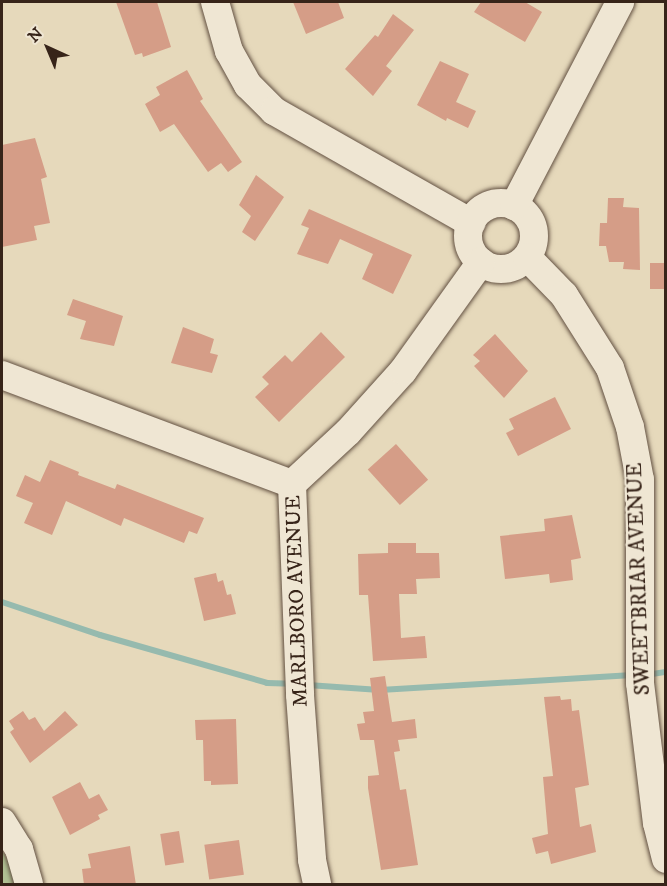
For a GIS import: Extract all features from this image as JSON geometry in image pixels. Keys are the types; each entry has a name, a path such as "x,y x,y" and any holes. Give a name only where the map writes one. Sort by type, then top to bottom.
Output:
{"street":[{"path":"214,2 229,51 248,85 274,111 471,223"},
{"path":"514,206 620,2"},
{"path":"493,204 514,206 529,218 533,227 534,237 527,257 510,268 499,269 481,262 469,244 471,223 493,204"},
{"name":"SWEETBRIAR AVENUE","path":"527,257 564,296 610,368 630,427 640,480 640,674 657,823 666,859"},
{"path":"292,484 348,432 403,371 481,262"},
{"name":"MARLBORO AVENUE","path":"2,375 292,484 300,686 312,860 317,885"},
{"path":"2,822 19,849 29,885"}],"green space":[{"path":"2,850 8,861 15,884 2,884"}],"building":[{"path":"116,2 157,2 171,47 143,57 142,53 135,55"},
{"path":"293,2 338,2 344,18 306,34"},
{"path":"481,2 525,2 542,12 525,42 474,12"},
{"path":"393,14 414,30 386,66 392,71 373,96 345,69 375,35 378,37"},
{"path":"440,61 469,74 456,102 476,111 468,128 447,118 446,121 417,105"},
{"path":"187,70 203,99 200,101 242,162 228,172 221,163 208,172 174,124 160,132 145,104 160,95 156,87"},
{"path":"35,138 47,177 41,179 50,223 34,226 37,240 2,247 2,145"},
{"path":"256,175 284,197 255,241 242,232 251,216 239,205"},
{"path":"608,198 624,198 623,207 639,208 640,270 623,269 624,262 609,262 606,246 599,246 600,223 607,223"},
{"path":"309,209 412,255 393,294 362,279 373,254 340,239 328,264 297,254 309,228 301,225"},
{"path":"650,263 666,263 666,289 650,289"},
{"path":"73,299 123,316 114,346 80,339 86,321 67,315"},
{"path":"183,327 214,339 210,353 218,355 212,373 171,363"},
{"path":"321,332 345,357 279,422 255,397 269,384 262,377 285,355 292,362"},
{"path":"495,334 528,371 504,398 474,366 480,361 473,355"},
{"path":"555,397 571,429 518,456 506,433 514,429 509,419"},
{"path":"396,444 428,480 400,505 368,469"},
{"path":"50,460 79,472 78,475 115,489 117,484 204,518 197,534 189,531 184,543 124,518 121,526 66,501 52,535 24,523 33,503 16,496 25,475 40,482"},
{"path":"572,515 581,558 571,560 573,580 550,583 549,574 505,579 500,536 545,531 544,519"},
{"path":"388,543 416,543 416,553 439,553 440,578 416,579 417,594 399,594 401,638 425,636 427,658 373,661 368,595 359,595 358,554 388,553"},
{"path":"216,573 218,582 223,580 227,595 231,594 236,614 204,621 194,578"},
{"path":"385,676 392,722 415,719 417,738 398,740 400,751 394,752 400,790 406,789 418,865 381,870 368,788 368,776 379,775 374,740 360,740 357,724 365,723 363,712 374,711 370,678"},
{"path":"560,696 561,700 571,699 572,711 579,710 589,785 575,788 580,827 591,824 596,852 551,864 548,851 536,854 532,838 548,834 543,777 553,776 544,697"},
{"path":"23,711 29,720 35,717 44,731 65,711 78,725 30,763 10,732 14,729 9,721"},
{"path":"236,719 238,784 211,785 211,781 204,781 203,740 196,740 195,720"},
{"path":"80,782 89,799 99,794 108,810 98,815 100,819 70,835 52,797"},
{"path":"179,831 184,863 165,866 160,834"},
{"path":"239,840 244,875 209,880 204,845"},
{"path":"130,846 136,885 84,885 82,869 91,868 88,854"}],"waterway":[{"path":"2,602 100,635 267,683 292,684"},
{"path":"646,675 666,672"},
{"path":"308,685 380,690 633,675"}]}
